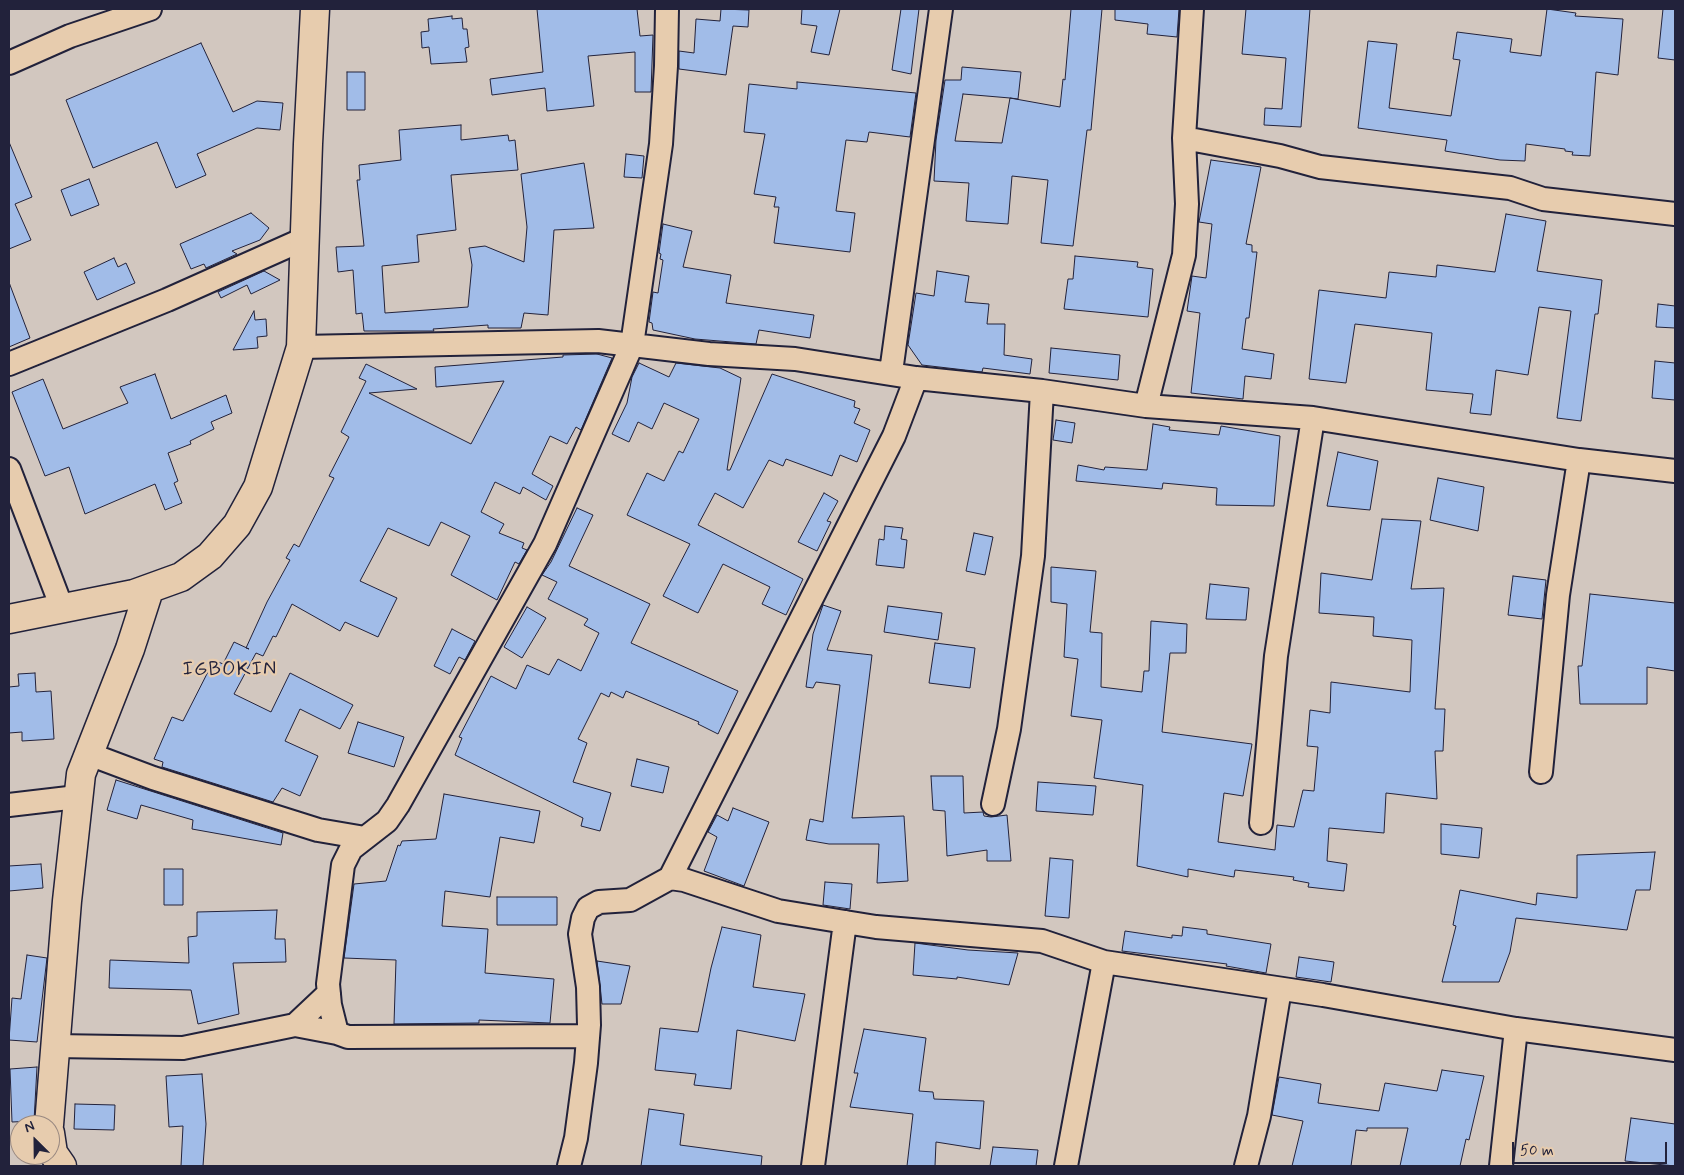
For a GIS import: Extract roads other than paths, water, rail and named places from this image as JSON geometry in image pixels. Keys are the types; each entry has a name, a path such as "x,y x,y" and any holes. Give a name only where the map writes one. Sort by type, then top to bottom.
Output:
{"main road":[{"path":"9,619 149,590 181,577 210,556 237,525 258,487 302,347 304,240 316,9"},
{"path":"50,1115 77,797 81,774 130,649 149,590"}],"street":[{"path":"9,63 70,36 150,9"},
{"path":"337,1033 329,993 342,865 351,849 387,821 398,804 546,544 632,345 661,144 666,66 667,9"},
{"path":"891,372 942,9"},
{"path":"1146,406 1184,255 1187,204 1184,138 1192,9"},
{"path":"1184,138 1280,156 1320,167 1510,188 1543,199 1675,214"},
{"path":"9,364 167,300 304,240"},
{"path":"302,347 598,341 709,354 795,359 891,372 916,378 1042,391 1146,406 1313,418 1579,460 1675,471"},
{"path":"569,1166 576,1138 588,1036 588,987 580,934 588,908 599,902 630,900 670,878 894,436 916,378"},
{"path":"992,804 1009,729 1033,556 1042,391"},
{"path":"1260,823 1276,656 1313,418"},
{"path":"1541,772 1558,595 1579,460"},
{"path":"9,469 62,608"},
{"path":"89,754 153,778 318,830 365,838"},
{"path":"9,805 77,797"},
{"path":"670,878 684,880 778,911 876,927 1042,941 1104,962 1280,989 1516,1029 1675,1050"},
{"path":"814,1166 845,922"},
{"path":"1066,1166 1104,962"},
{"path":"1246,1166 1259,1116 1280,989"},
{"path":"295,1025 329,993"},
{"path":"55,1046 183,1048 295,1025 348,1037 588,1036"},
{"path":"1501,1166 1516,1029"}],"district":[{"name":"IGBOKIN","path":"230,671"}]}
